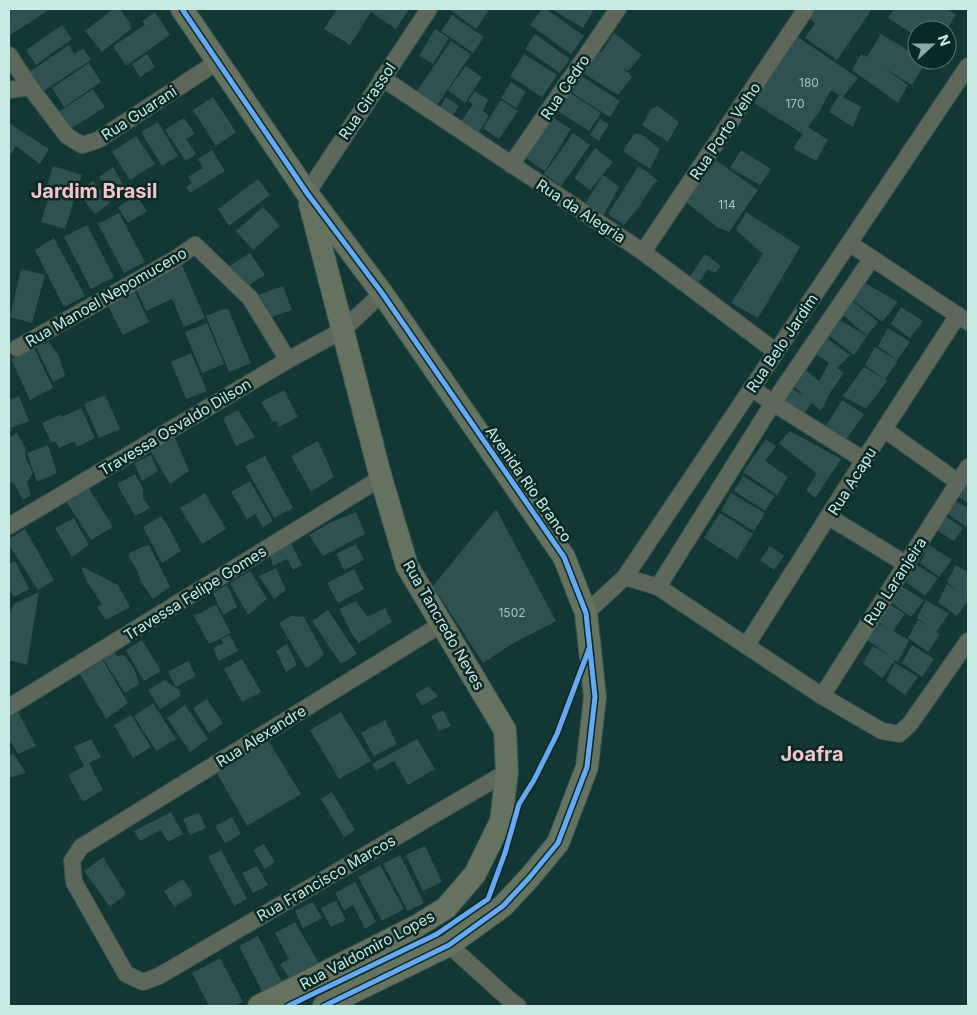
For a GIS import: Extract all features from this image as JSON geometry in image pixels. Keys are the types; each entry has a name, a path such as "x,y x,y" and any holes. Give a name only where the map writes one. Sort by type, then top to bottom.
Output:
{"street":[{"name":"Avenida Rio Branco","path":"182,9 307,193 382,293 564,557 586,613 595,697 587,766 558,843 503,906 449,945 324,1006"},
{"name":"Rua Girassol","path":"307,193 429,9"},
{"name":"Rua Cedro","path":"511,165 618,9"},
{"name":"Rua Porto Velho","path":"643,252 806,9"},
{"name":"Rua Guarani","path":"9,55 30,87 68,136 82,145 98,140 217,62"},
{"name":"Rua Belo Jardim","path":"586,613 625,577 968,66"},
{"name":"Rua da Alegria","path":"382,78 643,252 775,351"},
{"path":"9,90 30,87"},
{"name":"Rua Tancredo Neves","path":"307,193 381,478 406,566 505,730 507,772"},
{"path":"849,244 963,319"},
{"name":"Rua Manoel Nepomuceno","path":"17,348 175,259 195,245 250,298 288,360"},
{"name":"Rua Belo Jardim","path":"658,587 773,403 872,258"},
{"path":"343,330 382,293"},
{"name":"Rua Acapu","path":"746,646 864,460 963,319"},
{"name":"Travessa Osvaldo Dilson","path":"9,526 288,360 343,330"},
{"path":"751,388 864,460"},
{"path":"885,430 958,482"},
{"name":"Rua Laranjeira","path":"822,696 968,467"},
{"name":"Travessa Felipe Gomes","path":"9,707 381,478"},
{"path":"829,517 906,564"},
{"path":"625,577 658,587 822,696 882,731 899,734 910,724 968,641"},
{"name":"Rua Alexandre","path":"143,982 126,974 74,882 72,861 81,846 440,625"},
{"name":"Rua Francisco Marcos","path":"143,982 159,976 507,772"},
{"name":"Rua Valdomiro Lopes","path":"259,1006 417,926 446,908 475,874 501,821 507,772"},
{"path":"449,945 512,1005"}],"building":[{"path":"9,9 50,9 9,36"},
{"path":"113,9 120,9 132,28 102,52 85,31"},
{"path":"337,9 409,9 396,29 371,12 350,45 324,29"},
{"path":"449,9 486,9 489,10 476,29"},
{"path":"542,9 546,9 584,36 571,54 530,25"},
{"path":"551,9 594,9 583,28"},
{"path":"811,9 872,9 837,60 805,38 815,23 806,16"},
{"path":"894,9 948,9 956,15 953,20 907,20 907,30 888,18"},
{"path":"155,12 170,35 126,66 113,46 145,25 142,21"},
{"path":"452,15 484,37 473,53 441,31"},
{"path":"62,25 72,39 36,65 26,50"},
{"path":"435,29 449,38 433,64 419,56"},
{"path":"614,33 642,55 628,71 623,67 632,77 618,95 583,73 597,50 601,53"},
{"path":"535,34 570,59 560,73 525,49"},
{"path":"881,34 907,50 907,70 921,70 912,85 882,67 908,85 898,103 852,70 861,54 867,57"},
{"path":"795,35 858,78 843,97 861,107 853,127 829,112 839,95 831,90 808,127 828,140 816,161 793,148 803,134 751,101"},
{"path":"451,41 471,54 438,104 416,92"},
{"path":"69,45 74,54 83,48 91,60 39,94 26,74"},
{"path":"147,54 155,67 140,77 132,64"},
{"path":"524,54 557,75 542,97 510,76"},
{"path":"89,63 101,82 64,107 52,88"},
{"path":"466,66 482,77 465,103 448,90"},
{"path":"583,77 620,101 610,117 572,93"},
{"path":"511,82 526,92 516,108 501,98"},
{"path":"93,89 105,107 68,131 57,113"},
{"path":"475,91 488,100 483,111 489,116 478,133 461,122 473,104 468,101"},
{"path":"567,91 601,113 589,131 556,110"},
{"path":"213,97 236,132 216,146 193,110"},
{"path":"446,97 459,106 452,116 440,107"},
{"path":"501,100 518,111 499,139 483,128"},
{"path":"658,106 679,122 668,142 642,125 651,109"},
{"path":"551,117 571,129 545,171 526,158"},
{"path":"184,118 195,134 186,139 196,154 186,161 165,130"},
{"path":"600,119 609,124 599,141 590,135"},
{"path":"158,122 178,156 162,166 141,132"},
{"path":"9,123 49,149 40,164 16,146 11,154 9,152"},
{"path":"573,133 590,145 561,186 544,174"},
{"path":"634,134 641,134 660,149 650,169 623,151"},
{"path":"136,136 155,164 130,180 112,152"},
{"path":"595,148 613,162 590,190 574,178"},
{"path":"212,150 225,171 190,193 186,187 192,183 188,177 203,168 198,159"},
{"path":"741,150 771,169 760,185 730,168"},
{"path":"710,156 758,190 729,232 717,227 682,199"},
{"path":"53,166 82,175 65,229 41,222 48,199 45,193"},
{"path":"113,167 123,185 111,196 99,177"},
{"path":"638,167 645,170 658,181 652,186 639,207 624,225 608,214"},
{"path":"603,175 619,187 602,218 584,205"},
{"path":"258,179 270,195 229,226 218,209"},
{"path":"93,181 110,203 95,214 78,193"},
{"path":"136,195 147,211 128,223 118,207"},
{"path":"263,207 280,226 253,250 236,231"},
{"path":"746,212 800,247 758,318 731,303 763,254 736,230"},
{"path":"119,213 145,262 124,273 98,224"},
{"path":"87,225 114,277 91,289 64,237"},
{"path":"54,238 85,296 64,307 35,250"},
{"path":"250,253 265,275 243,289 228,267"},
{"path":"705,254 721,266 715,273 708,269 698,284 689,278"},
{"path":"181,263 205,318 184,327 172,299 146,311 134,283"},
{"path":"21,269 45,275 32,323 10,317"},
{"path":"860,280 898,302 882,322 850,298"},
{"path":"283,286 292,310 266,319 255,296"},
{"path":"134,290 149,322 123,335 107,304"},
{"path":"850,299 878,322 867,336 837,310"},
{"path":"901,307 923,321 910,338 891,324"},
{"path":"228,309 251,363 229,372 206,316"},
{"path":"835,317 867,336 854,355 826,334"},
{"path":"207,323 224,364 202,373 185,332"},
{"path":"888,328 910,342 897,360 878,346"},
{"path":"823,335 850,355 837,368 844,373 831,391 821,411 812,403 800,419 781,405 790,387 804,396 794,386 803,368 819,381 829,363 814,353"},
{"path":"49,342 59,356 65,376 53,382 36,347"},
{"path":"875,347 898,361 885,379 887,381 866,409 843,396 864,367 883,378 865,365"},
{"path":"34,348 53,388 30,400 11,359"},
{"path":"191,353 207,391 186,399 171,362"},
{"path":"284,390 298,417 279,427 276,421 273,422 261,402"},
{"path":"105,395 120,429 99,438 84,404"},
{"path":"19,396 29,421 11,428 12,431 9,433 9,400"},
{"path":"842,400 864,414 840,448 821,434"},
{"path":"81,408 95,438 77,447 74,441 59,448 56,442 51,442 42,423 61,414 62,417"},
{"path":"238,410 255,437 236,446 223,418"},
{"path":"790,431 841,459 815,498 806,490 817,474 779,443"},
{"path":"17,433 25,447 26,458 33,473 27,482 31,495 23,500 13,482 9,484 9,438"},
{"path":"175,438 189,471 170,484 151,452"},
{"path":"766,439 776,446 765,461 788,477 777,495 743,472"},
{"path":"318,441 334,477 311,492 291,456"},
{"path":"48,445 57,473 37,482 27,453"},
{"path":"151,455 158,471 142,481 134,463"},
{"path":"265,456 293,508 274,518 245,466"},
{"path":"135,474 143,488 143,498 150,508 135,516 117,484"},
{"path":"743,476 775,496 765,511 734,491"},
{"path":"968,479 968,503 957,496"},
{"path":"250,481 273,521 263,527 255,514 247,519 231,492"},
{"path":"88,487 113,527 91,540 66,501"},
{"path":"205,493 226,529 202,544 180,508"},
{"path":"731,493 765,513 754,531 721,511"},
{"path":"954,500 968,508 968,524 966,527 947,513"},
{"path":"496,509 556,621 512,644 483,663 433,586"},
{"path":"356,512 365,534 323,556 309,535 331,522"},
{"path":"720,513 753,534 737,559 704,538"},
{"path":"944,515 963,528 954,541 935,529"},
{"path":"161,516 181,551 162,563 143,527"},
{"path":"74,518 89,545 72,557 55,528"},
{"path":"25,529 54,580 38,590 9,545 9,539"},
{"path":"291,543 302,565 293,570 287,559 273,566 270,556"},
{"path":"356,544 364,560 344,570 336,554"},
{"path":"149,545 170,587 153,599 141,582 138,572 129,557 129,553"},
{"path":"929,545 952,560 939,577 920,563"},
{"path":"770,546 784,556 774,570 760,560"},
{"path":"15,561 29,589 14,597 9,589 9,564"},
{"path":"915,564 938,578 925,596 906,582"},
{"path":"956,565 968,572 968,593 966,596 968,601 957,616 938,602 947,584 956,590 947,582"},
{"path":"83,567 118,585 130,607 106,620 97,607 102,604 87,582 81,568"},
{"path":"276,568 286,590 274,599 259,576"},
{"path":"354,569 364,589 338,603 327,583"},
{"path":"250,571 267,599 248,615 230,583"},
{"path":"227,585 237,607 223,615 213,593"},
{"path":"901,586 924,600 911,617 892,603"},
{"path":"39,592 27,665 9,660 9,615 14,604"},
{"path":"883,600 905,614 893,631 909,640 898,662 895,660 882,678 863,663 873,646 890,656 866,639 875,621 888,629 873,617"},
{"path":"926,600 949,614 936,632 940,634 928,652 908,638 918,620 930,627 917,618"},
{"path":"356,601 368,617 385,608 392,622 359,643 353,636 339,609"},
{"path":"216,605 231,633 209,644 194,616"},
{"path":"328,610 357,654 341,664 312,621"},
{"path":"291,616 304,617 324,654 319,660 306,668 279,623"},
{"path":"230,635 238,651 219,661 213,648 223,643 221,639"},
{"path":"142,640 161,671 144,681 126,650"},
{"path":"287,644 297,665 286,672 276,651"},
{"path":"912,645 934,659 922,677 902,663"},
{"path":"113,649 117,656 124,655 134,668 139,684 125,693 102,657"},
{"path":"101,657 128,703 106,719 79,672"},
{"path":"242,659 261,692 242,702 224,669"},
{"path":"188,661 196,676 176,687 168,672"},
{"path":"895,663 918,677 905,695 886,681"},
{"path":"165,680 179,690 181,696 160,709 148,690"},
{"path":"428,686 438,696 422,706 415,694"},
{"path":"207,699 223,723 209,733 193,708"},
{"path":"153,703 176,739 156,751 134,716"},
{"path":"185,705 208,739 190,752 167,718"},
{"path":"16,708 36,746 18,754 9,739 9,713"},
{"path":"443,710 451,726 439,731 431,716"},
{"path":"341,712 371,761 339,779 310,730"},
{"path":"131,715 151,747 133,758 114,725"},
{"path":"385,720 397,744 374,756 361,733"},
{"path":"91,739 101,757 89,763 103,790 83,802 68,775 84,766 74,747"},
{"path":"417,739 435,769 408,785 394,761 376,771 372,764"},
{"path":"268,740 301,794 247,826 215,770"},
{"path":"13,753 26,773 9,778 9,757"},
{"path":"332,792 355,830 344,837 321,799"},
{"path":"171,812 183,834 168,842 161,830 140,841 134,831"},
{"path":"199,813 206,828 190,835 183,819"},
{"path":"232,817 241,834 225,843 215,826"},
{"path":"264,844 275,862 265,869 253,850"},
{"path":"425,846 442,882 423,891 406,855"},
{"path":"221,850 247,899 234,906 208,857"},
{"path":"400,855 424,903 408,911 383,864"},
{"path":"103,857 126,894 110,907 84,871"},
{"path":"380,865 404,909 382,921 358,877"},
{"path":"257,866 268,885 253,893 242,873"},
{"path":"183,879 193,895 174,907 164,891"},
{"path":"355,882 376,922 365,929 353,905 344,910 335,893"},
{"path":"336,901 346,920 331,927 321,908"},
{"path":"313,902 322,918 303,928 295,911"},
{"path":"295,922 320,965 291,981 280,964 289,959 275,933"},
{"path":"258,936 283,984 263,993 239,946"},
{"path":"220,958 243,1002 234,1006 209,1006 192,973"}],"cycle path":[{"path":"182,9 307,193 382,293 564,557 586,613 595,697 587,767 558,843 503,906 449,945 324,1006"},
{"path":"288,1006 437,934 488,899 505,853 519,804 534,780 557,734 589,649"}],"district":[{"name":"Jardim Brasil","path":"94,191"},
{"name":"Joafra","path":"812,754"}]}
